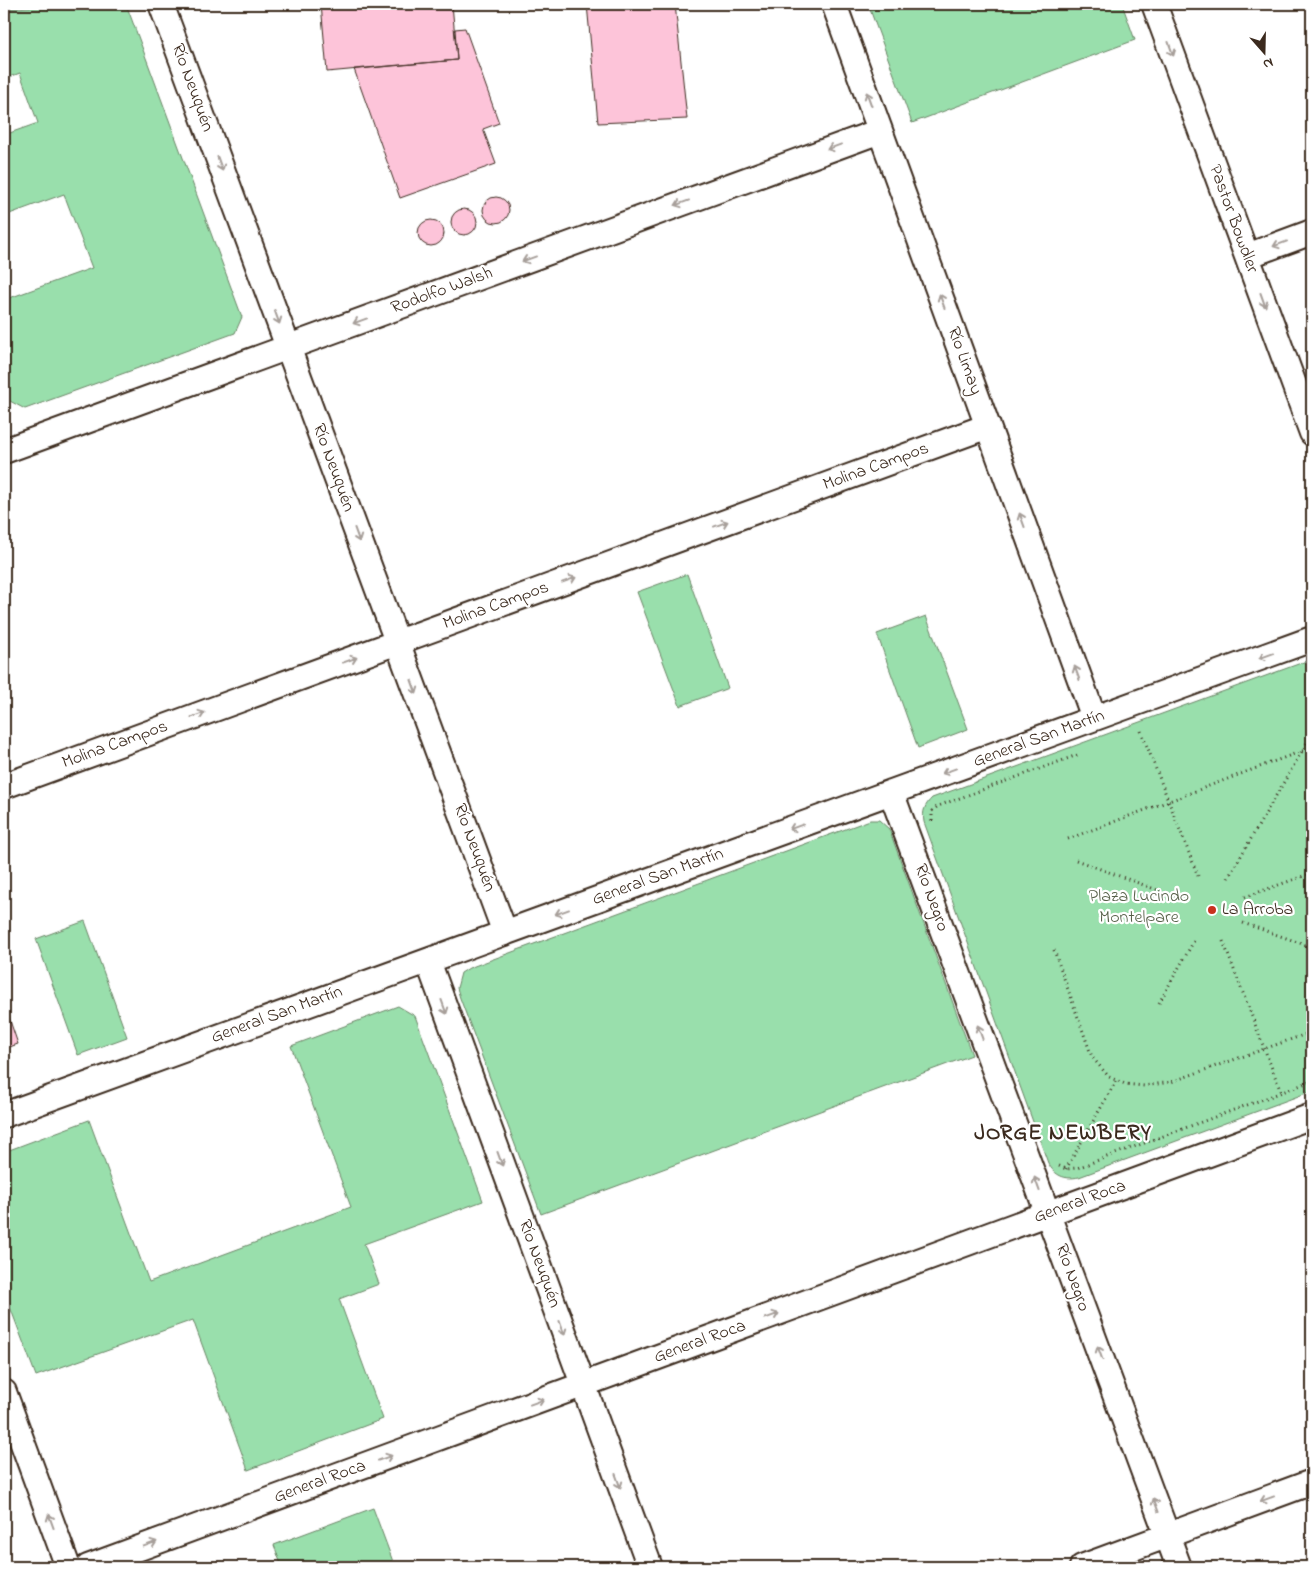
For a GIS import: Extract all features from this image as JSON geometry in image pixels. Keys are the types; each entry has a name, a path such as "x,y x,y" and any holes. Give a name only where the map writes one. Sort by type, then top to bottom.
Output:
{"street":[{"name":"Río Neuquén","path":"160,4 505,933"},
{"name":"Río Limay","path":"834,4 1094,718"},
{"name":"Pastor Bowdler","path":"1154,4 1312,434"},
{"name":"Rodolfo Walsh","path":"4,451 880,131"},
{"path":"1247,256 1312,232"},
{"name":"Molina Campos","path":"4,786 988,426"},
{"name":"General San Martín","path":"4,1115 1312,639"},
{"name":"Río Negro","path":"891,792 1179,1567"},
{"name":"Río Neuquén","path":"428,961 650,1567"},
{"name":"General Roca","path":"88,1567 1312,1116"},
{"path":"4,1392 68,1567"},
{"path":"1082,1567 1312,1482"}],"path":[{"path":"1132,735 1150,728"},
{"path":"1141,731 1198,876"},
{"path":"1228,878 1312,734"},
{"path":"1068,840 1302,751 1312,750"},
{"path":"932,823 932,811 938,806 1086,752"},
{"path":"1076,860 1179,898"},
{"path":"1245,897 1312,874"},
{"path":"1243,923 1312,948"},
{"path":"1159,1003 1195,939"},
{"path":"1223,941 1281,1092"},
{"path":"1054,950 1092,1058 1103,1071 1116,1081 1135,1086 1162,1084 1312,1032"},
{"path":"1066,1169 1116,1081"},
{"path":"1054,1160 1061,1168 1077,1168 1312,1081"}],"green space":[{"path":"66,4 126,4 242,317 235,333 25,409 8,400 4,388 4,300 92,268 64,194 4,216 4,135 38,123 20,73 4,79 4,9"},
{"path":"868,4 1122,4 1135,40 912,123"},
{"path":"687,574 728,688 680,706 637,592"},
{"path":"926,616 968,729 918,748 877,634"},
{"name":"Plaza Lucindo Montelpare","path":"1312,659 1312,1091 1079,1177 1069,1178 1061,1176 1048,1163 924,822 923,815 926,806 932,798"},
{"path":"870,820 879,820 889,829 972,1055 541,1214 460,998 457,988 461,973 469,968"},
{"path":"85,921 127,1037 78,1055 36,939"},
{"path":"398,1006 415,1016 483,1201 364,1244 379,1284 339,1299 383,1419 248,1470 193,1320 36,1376 4,1291 4,1152 89,1120 149,1282 351,1207 291,1046"},
{"path":"373,1508 395,1567 282,1567 274,1545"}],"building":[{"path":"321,4 452,4 457,60 327,72"},
{"path":"587,4 675,4 687,119 598,123"},
{"path":"465,28 499,123 483,129 496,164 400,198 354,69 457,60 455,29"},
{"path":"496,197 505,201 509,210 505,219 496,223 487,219 483,210 487,201"},
{"path":"464,209 473,213 477,222 473,231 464,235 455,231 451,222 455,213"},
{"path":"431,220 440,224 444,233 440,242 431,246 422,242 418,233 422,224"},
{"path":"8,1015 18,1044 4,1049 4,1016"},
{"path":"4,1060 11,1079 4,1082"}],"place":[{"name":"La Arroba","path":"1212,910"}],"district":[{"name":"JORGE NEWBERY","path":"1063,1134"}]}
